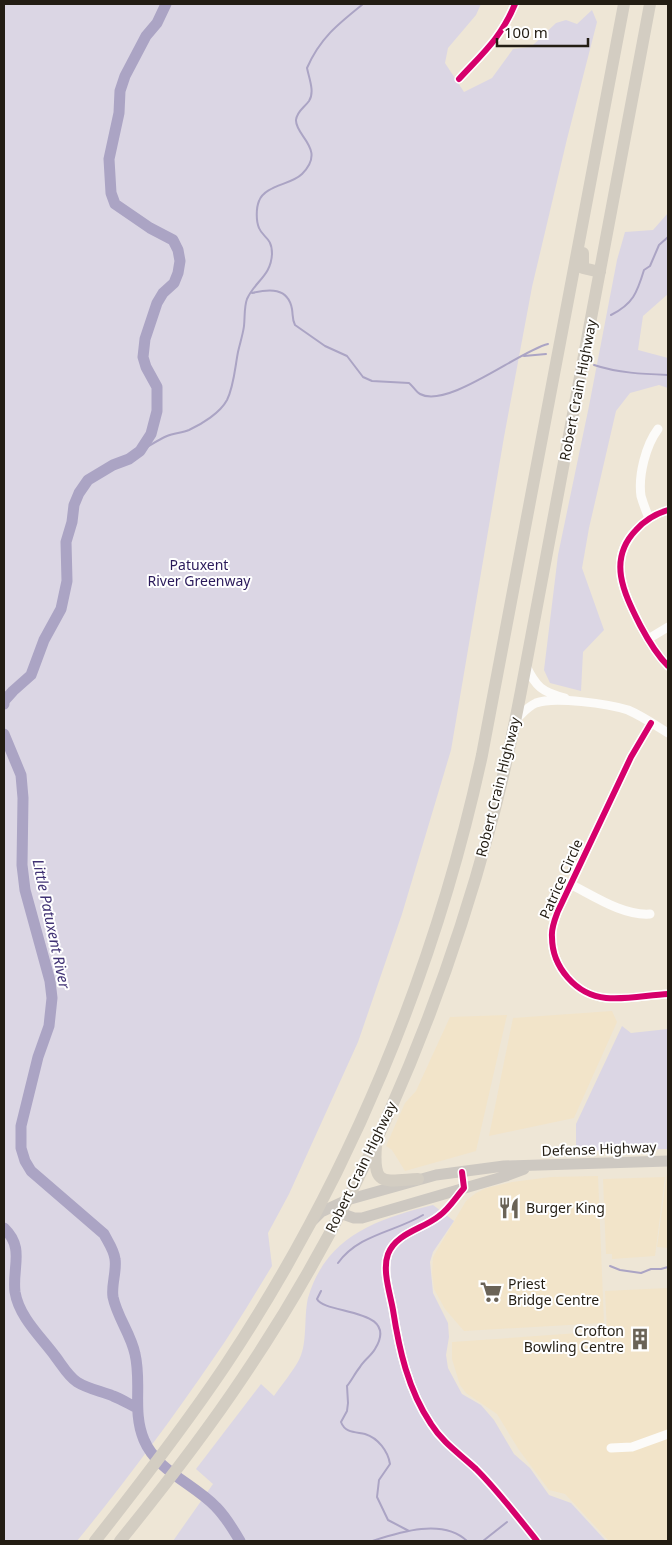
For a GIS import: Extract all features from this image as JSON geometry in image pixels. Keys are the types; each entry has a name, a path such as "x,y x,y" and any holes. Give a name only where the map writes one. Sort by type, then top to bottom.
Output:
{"highway":[{"name":"Robert Crain Highway","path":"95,1541 182,1429 225,1366 311,1222 376,1086 408,1008 435,930 469,812 494,697 624,4"},
{"name":"Robert Crain Highway","path":"120,1541 197,1441 243,1376 310,1267 335,1209 347,1200 376,1140 415,1052 457,937 489,833 515,720 650,4"},
{"path":"586,206 582,265 584,269 600,272"},
{"path":"376,1140 374,1166 378,1175 385,1180 418,1179"},
{"path":"328,1188 328,1198 335,1209"}],"main road":[{"name":"Defense Highway","path":"347,1200 418,1179 504,1166 530,1167 668,1161"},
{"name":"Defense Highway","path":"335,1209 354,1218 362,1218 506,1176 530,1167"},
{"path":"311,1222 321,1212 335,1209"}],"street":[{"path":"459,79 497,38 515,4"},
{"path":"649,518 641,496 641,480 649,442 658,429"},
{"path":"668,510 649,518 630,536 624,548 620,572 625,597 657,654 668,666"},
{"path":"648,639 668,627"},
{"path":"526,666 532,679 542,690 580,702"},
{"path":"515,720 527,708 542,701 580,702 618,707 638,715 668,733"},
{"name":"Patrice Circle","path":"651,723 631,757 570,884 556,917 552,936 553,951 557,963 565,974 584,991 606,998 668,994"},
{"path":"570,884 628,912 641,915 650,914"},
{"path":"462,1172 464,1188 439,1216 397,1242 388,1255 386,1271 398,1342 412,1386 430,1424 442,1439 485,1478 537,1541"},
{"path":"611,1448 632,1446 668,1434"}],"shaded area":[{"path":"612,1011 617,1022 574,1118 489,1136 513,1018"},
{"path":"507,1015 476,1151 405,1171 392,1150 386,1146 405,1103 416,1091 450,1017"},
{"path":"668,1173 668,1248 657,1247"},
{"path":"598,1176 604,1323 464,1331 445,1309 434,1289 432,1273 433,1257 466,1201 486,1188 512,1182 551,1177"},
{"path":"665,1177 655,1256 612,1259 612,1254 606,1254 603,1179"},
{"path":"668,1288 668,1541 609,1541 565,1494 549,1490 519,1450 497,1414 466,1393 460,1385 452,1359 452,1342 607,1331 605,1291"}],"green space":[{"name":"Patuxent River Greenway","path":"4,4 481,4 476,15 448,48 445,63 464,92 492,78 513,49 531,47 556,23 566,20 577,24 592,10 597,22 532,287 504,437 451,750 402,914 358,1042 289,1194 268,1233 272,1266 228,1336 180,1406 77,1541 4,1541"},
{"path":"668,213 668,294 643,316 638,350 668,358 668,388 659,385 630,393 616,411 589,528 582,568 604,630 583,652 581,691 550,683 544,670 558,555 617,260 625,232 653,230"},
{"path":"622,1026 631,1033 668,1029 668,1149 576,1151 576,1124"},
{"path":"433,1205 454,1221 433,1252 430,1262 433,1293 448,1323 449,1337 446,1355 448,1368 462,1394 481,1405 494,1420 514,1454 530,1468 549,1495 571,1503 606,1541 173,1541 213,1484 196,1469 261,1384 274,1396 293,1370 303,1349 308,1298 316,1277 327,1259 341,1245 374,1224 412,1210"}],"waterway":[{"name":"Little Patuxent River","path":"4,704 4,701 13,691 31,675 44,640 61,609 67,581 66,542 72,522 74,505 79,493 88,480 113,465 129,459 140,451 151,434 157,411 157,387 146,367 143,357 145,339 157,303 163,293 174,283 178,273 180,261 178,250 173,240 150,228 115,204 111,193 109,159 119,113 120,91 125,76 146,36 157,23 166,4"},
{"path":"140,451 167,436 199,425 215,414 227,400 233,383 243,332 245,305 250,293 266,273 271,262 271,244 259,228 257,222 259,201 272,188 297,178 309,165 311,150 300,132 296,120 312,93 307,68 324,40 338,25 363,4"},
{"path":"611,315 624,307 633,297 644,270 650,266 659,245 668,237"},
{"path":"252,293 265,291 282,293 290,302 295,325 325,346 347,356 363,377 372,381 409,383 420,394 432,396 448,394 548,344"},
{"path":"524,356 546,354"},
{"path":"594,365 640,374 668,375"},
{"name":"Little Patuxent River","path":"4,734 21,775 23,798 22,865 25,890 50,981 52,998 49,1026 38,1057 21,1126 21,1148 25,1161 31,1171 104,1234 112,1249 115,1264 113,1297 135,1354 138,1376 140,1429 150,1451 167,1469 216,1507 240,1541"},
{"path":"338,1263 356,1246 423,1215"},
{"path":"4,1228 10,1235 16,1250 15,1292 17,1301 31,1326 74,1380 116,1397 137,1408"},
{"path":"610,1266 620,1270 641,1273 651,1269 668,1267"},
{"path":"321,1291 317,1299 323,1304 359,1314 370,1319 378,1326 380,1335 375,1349 347,1386 347,1411 341,1422 348,1430 370,1436 385,1450 390,1464 379,1480 377,1497 388,1520 409,1531"},
{"path":"483,1541 507,1522"},
{"path":"372,1541 421,1529 446,1530 457,1534 467,1541"}],"cycle path":[{"path":"459,79 484,53 497,36 510,16 515,4"},
{"path":"668,510 650,518 636,530 627,541 620,565 624,589 634,613 652,647 668,666"},
{"path":"651,723 631,757 558,911 552,937 556,959 561,969 576,985 595,996 629,998 668,994"},
{"path":"462,1172 464,1188 443,1213 433,1221 403,1236 388,1254 386,1274 398,1339 410,1383 431,1424 446,1443 492,1486 537,1541"}],"place":[{"name":"Burger King","path":"509,1208"},
{"name":"Priest Bridge Centre","path":"491,1292"},
{"name":"Crofton Bowling Centre","path":"640,1339"}]}
